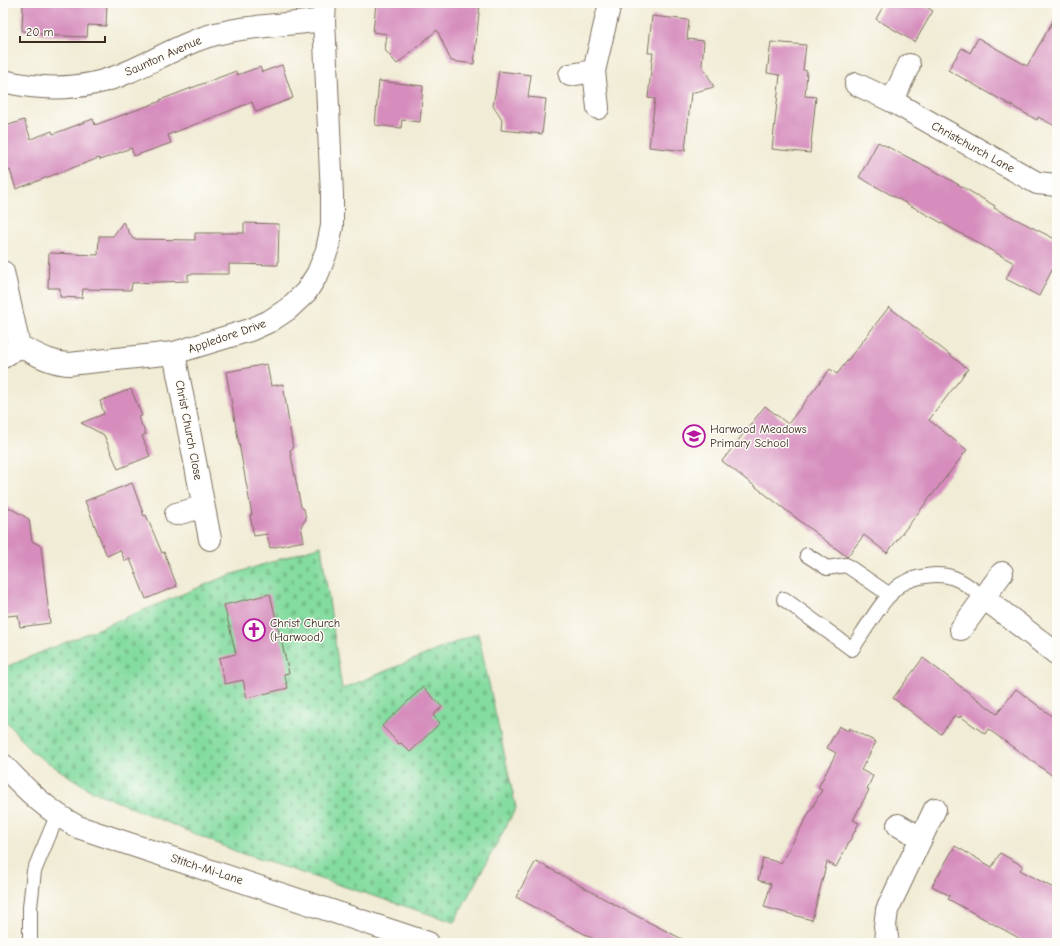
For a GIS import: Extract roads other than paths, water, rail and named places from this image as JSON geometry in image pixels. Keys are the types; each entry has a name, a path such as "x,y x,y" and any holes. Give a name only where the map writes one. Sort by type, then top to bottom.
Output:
{"street":[{"path":"598,108 594,71 610,3"},
{"name":"Saunton Avenue","path":"3,81 22,85 51,88 84,86 108,80 127,73 198,40 324,12"},
{"name":"Appledore Drive","path":"3,272 11,352 64,364 174,353 250,330 270,321 288,309 306,292 318,274 327,250 332,218 324,12"},
{"path":"892,101 909,65"},
{"path":"570,74 594,71"},
{"name":"Christchurch Lane","path":"856,84 892,101 1037,183 1057,185"},
{"name":"Christ Church Close","path":"174,353 210,539"},
{"path":"176,514 203,507"},
{"path":"961,629 1002,573"},
{"path":"984,598 1057,654"},
{"name":"Stitch-Mi-Lane","path":"3,765 27,790 57,816 78,826 428,943"},
{"path":"888,943 885,926 887,910 935,810"},
{"path":"898,825 921,838"}],"lane":[{"path":"807,555 827,568 846,564 890,595"},
{"path":"784,599 852,649 890,595 901,585 927,576 941,575 955,578 966,584 984,598"},
{"path":"30,943 30,907 34,871 57,816"}],"place":[{"name":"Harwood Meadows Primary School","path":"694,436"},
{"name":"Christ Church (Harwood)","path":"254,630"}]}
